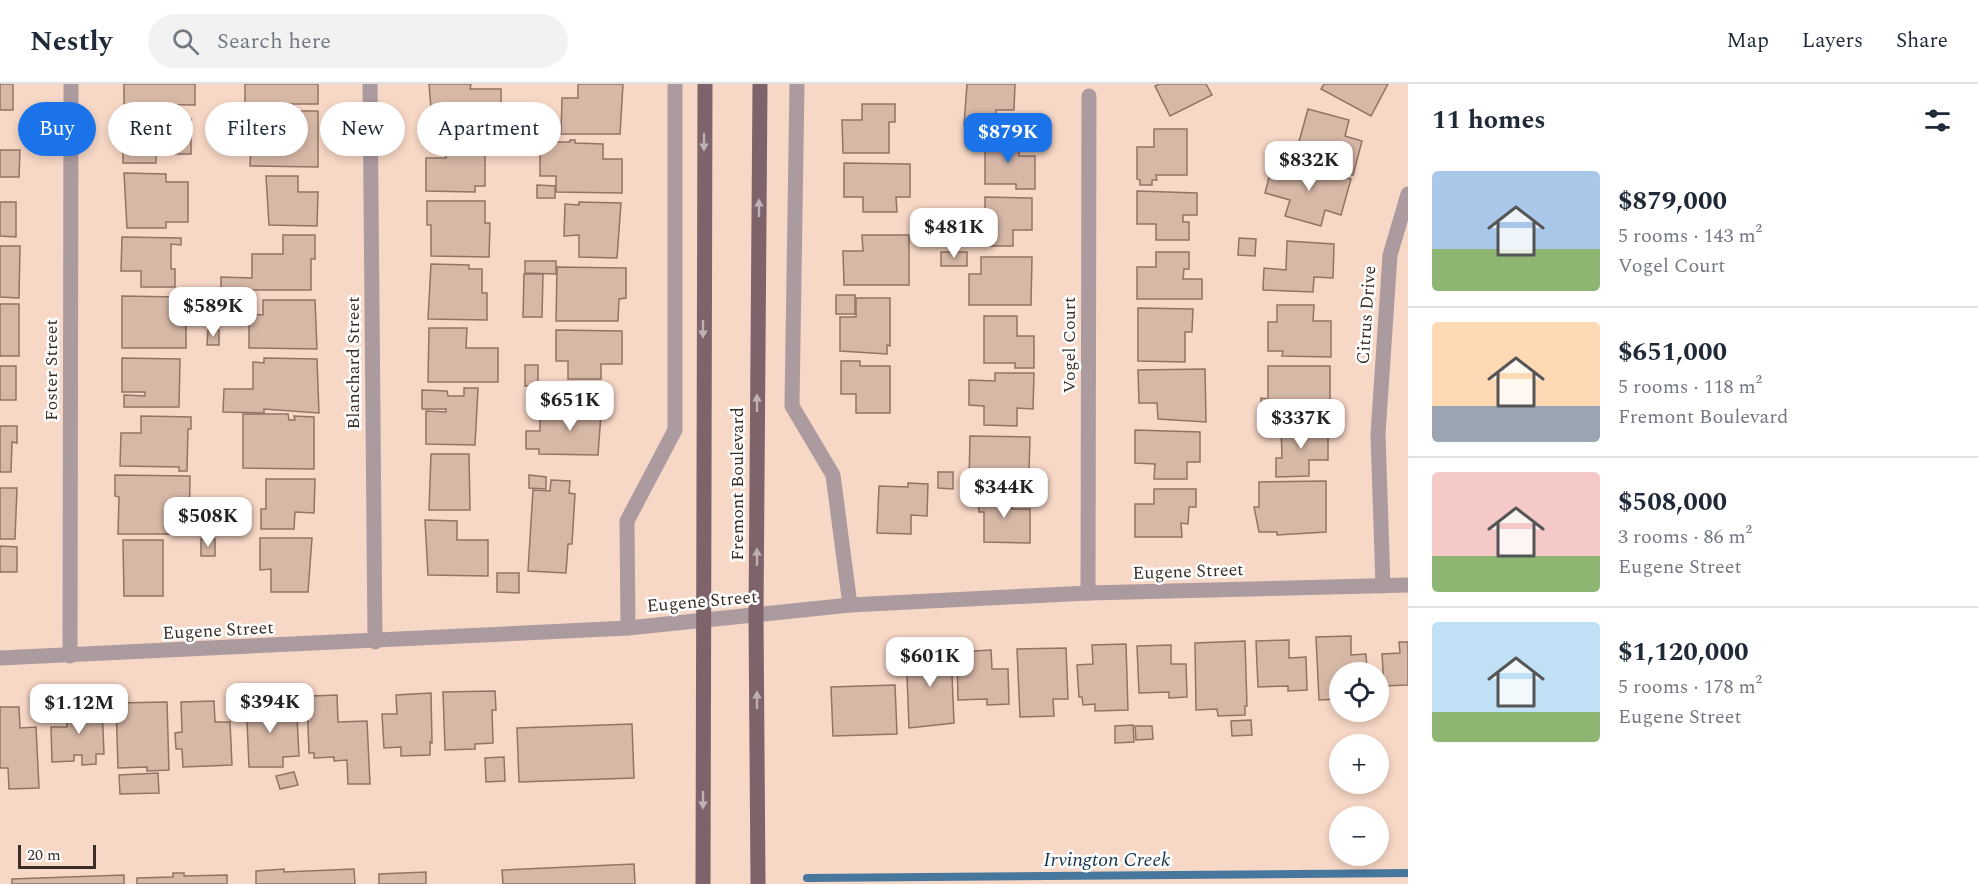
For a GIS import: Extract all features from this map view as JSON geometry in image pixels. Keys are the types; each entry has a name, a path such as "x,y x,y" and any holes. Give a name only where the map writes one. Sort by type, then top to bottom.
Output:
{"main road":[{"name":"Fremont Boulevard","path":"703,884 705,84"},
{"name":"Fremont Boulevard","path":"758,884 756,615 760,84"}],"street":[{"name":"Foster Street","path":"70,656 71,84"},
{"name":"Blanchard Street","path":"370,84 375,642"},
{"path":"628,628 627,522 675,430 675,84"},
{"path":"796,84 792,406 833,475 850,605"},
{"name":"Vogel Court","path":"1088,593 1089,96"},
{"name":"Citrus Drive","path":"1383,586 1379,422 1390,255 1408,194"},
{"name":"Eugene Street","path":"0,658 375,642 628,628 850,605 1088,593 1408,585"}],"building":[{"path":"0,84 13,84 13,110 0,110"},
{"path":"124,84 195,84 195,105 193,102 124,102"},
{"path":"245,84 318,84 318,104 245,102"},
{"path":"429,84 471,84 470,89 501,89 501,102 430,102"},
{"path":"578,84 623,84 620,134 561,134 562,98 578,98"},
{"path":"967,84 1015,84 1014,110 996,110 995,126 964,125"},
{"path":"1159,84 1206,84 1212,95 1170,116 1155,86"},
{"path":"1324,84 1388,84 1371,116 1321,89"},
{"path":"862,104 895,104 895,122 889,122 889,153 843,153 842,120 862,120"},
{"path":"1308,109 1349,120 1345,136 1362,141 1353,175 1306,162 1307,159 1295,156"},
{"path":"308,111 318,111 318,167 250,166 251,156 308,156"},
{"path":"1154,129 1187,129 1187,175 1156,175 1157,180 1152,180 1152,185 1140,185 1140,180 1137,179 1137,147 1154,147"},
{"path":"985,137 1019,137 1019,156 1035,156 1035,189 1016,189 1016,184 985,184"},
{"path":"570,140 575,140 575,143 603,144 603,159 622,159 622,193 556,192 556,176 540,176 540,156 561,156 561,142 570,142"},
{"path":"0,150 18,150 19,177 0,177"},
{"path":"123,156 156,156 156,163 123,163"},
{"path":"446,156 485,156 485,186 475,186 475,192 426,191 426,158 446,158"},
{"path":"1284,160 1351,179 1341,215 1325,210 1321,226 1285,216 1290,200 1265,193 1270,174 1279,177"},
{"path":"844,163 910,164 910,197 896,197 897,212 863,212 863,197 844,197"},
{"path":"124,173 166,174 166,182 188,182 188,222 166,222 166,228 127,228"},
{"path":"266,176 298,176 298,192 318,192 317,226 269,225"},
{"path":"537,185 555,186 555,198 537,198"},
{"path":"1137,191 1197,193 1197,215 1183,215 1183,222 1189,222 1189,240 1156,240 1156,224 1137,224"},
{"path":"985,197 1032,198 1032,230 1013,230 1013,246 978,246 978,229 985,228"},
{"path":"427,201 485,201 485,223 490,223 489,257 431,256 431,225 427,225"},
{"path":"0,202 16,202 16,237 0,236"},
{"path":"579,202 621,203 617,258 579,257 579,235 564,236 565,204 579,205"},
{"path":"283,235 315,235 315,259 311,259 311,290 252,290 252,299 244,299 244,294 235,294 235,309 221,309 221,277 252,278 252,254 283,254"},
{"path":"862,235 909,235 909,285 844,285 843,251 863,251"},
{"path":"122,237 181,238 181,245 171,244 171,269 175,269 175,287 141,287 141,271 121,271"},
{"path":"1239,238 1256,239 1255,256 1238,255"},
{"path":"1287,241 1334,244 1333,278 1314,277 1313,292 1263,290 1264,268 1286,270"},
{"path":"0,246 20,246 19,298 0,297"},
{"path":"941,252 967,252 967,266 941,266"},
{"path":"1156,252 1189,252 1189,269 1184,269 1183,279 1202,279 1202,299 1137,299 1137,267 1156,267"},
{"path":"981,257 1032,257 1031,305 969,305 969,274 981,274"},
{"path":"525,261 556,261 556,274 525,273"},
{"path":"431,264 469,265 469,269 482,269 482,293 487,293 487,320 428,319"},
{"path":"557,267 626,268 626,298 619,299 618,321 556,321"},
{"path":"524,274 543,274 542,317 523,317"},
{"path":"836,295 855,295 855,314 836,314"},
{"path":"122,296 176,297 175,313 186,314 186,348 122,348"},
{"path":"856,298 890,298 890,346 887,345 887,354 840,351 840,317 856,317"},
{"path":"263,300 315,300 317,349 249,348 249,314 263,315"},
{"path":"0,304 19,304 19,356 0,356"},
{"path":"1277,305 1314,305 1313,321 1331,321 1331,357 1282,356 1283,351 1268,351 1268,322 1277,322"},
{"path":"1138,308 1193,309 1192,332 1185,332 1185,362 1138,361"},
{"path":"984,316 1017,316 1017,336 1034,336 1034,368 1015,368 1015,363 984,363"},
{"path":"429,328 467,328 466,348 498,348 498,382 428,382"},
{"path":"208,330 219,330 219,345 207,345"},
{"path":"556,330 622,331 622,364 601,364 601,379 568,379 568,361 556,361"},
{"path":"122,358 180,359 179,407 124,407 124,395 145,396 145,392 122,392"},
{"path":"264,358 317,359 319,413 264,409 264,413 223,412 224,389 253,389 253,362 264,363"},
{"path":"841,361 860,361 860,366 890,366 890,413 856,413 856,394 841,394"},
{"path":"525,365 538,365 538,386 525,386"},
{"path":"0,366 16,366 16,400 0,400"},
{"path":"1268,366 1330,366 1330,401 1312,400 1312,415 1261,415 1261,398 1268,399"},
{"path":"1205,369 1206,422 1158,419 1157,403 1139,403 1138,370"},
{"path":"995,373 1034,373 1033,409 1017,408 1017,426 984,425 984,406 969,405 969,380 995,381"},
{"path":"464,388 478,388 475,445 426,444 426,411 446,412 446,409 422,409 422,390 447,391 448,396 464,396"},
{"path":"571,400 602,400 598,455 539,454 539,449 526,449 526,431 540,431 540,419 571,419"},
{"path":"243,414 288,414 289,420 295,420 294,416 314,417 314,469 243,468"},
{"path":"141,416 191,417 191,429 188,429 187,471 179,471 179,467 120,466 121,433 141,433"},
{"path":"0,426 17,426 17,443 12,442 11,472 0,472"},
{"path":"1281,427 1328,427 1328,460 1309,460 1309,476 1276,477 1276,458 1282,458"},
{"path":"1135,430 1200,432 1200,462 1187,462 1187,479 1154,479 1155,464 1135,463"},
{"path":"970,436 1030,437 1029,471 1011,470 1011,486 969,486"},
{"path":"431,454 469,454 470,510 429,510"},
{"path":"938,472 953,472 953,489 938,488"},
{"path":"115,475 190,476 189,534 118,534 119,497 115,496"},
{"path":"529,475 546,477 546,489 529,488"},
{"path":"266,479 315,479 314,513 295,512 294,529 261,529 261,509 266,509"},
{"path":"551,480 570,481 569,493 575,494 572,544 568,544 566,573 528,571 533,490 550,491"},
{"path":"1326,481 1326,532 1277,535 1277,532 1259,532 1254,507 1259,507 1259,482"},
{"path":"908,483 928,484 927,516 911,515 911,534 877,533 879,486 908,487"},
{"path":"0,488 17,488 15,539 0,539"},
{"path":"1154,489 1196,489 1196,507 1189,507 1188,524 1181,523 1182,537 1135,537 1135,504 1154,504"},
{"path":"979,493 1012,493 1012,509 1030,509 1030,543 984,542 984,512 979,512"},
{"path":"199,517 214,517 213,535 199,535"},
{"path":"425,520 457,521 457,540 488,540 488,576 428,575"},
{"path":"260,538 312,538 308,592 271,592 271,569 260,570"},
{"path":"201,539 215,539 215,556 201,556"},
{"path":"123,540 163,540 163,596 124,596"},
{"path":"0,546 17,547 17,572 0,572"},
{"path":"497,573 519,573 519,593 497,592"},
{"path":"1351,636 1351,655 1366,654 1366,662 1329,662 1329,700 1319,700 1316,637"},
{"path":"1289,640 1289,658 1306,657 1307,690 1288,691 1288,686 1258,687 1256,641"},
{"path":"1245,641 1247,706 1245,706 1245,715 1218,716 1217,709 1196,710 1195,643"},
{"path":"1399,642 1408,642 1408,685 1389,686 1389,662 1382,662 1382,654 1400,653"},
{"path":"1126,644 1128,710 1095,711 1095,704 1083,705 1082,697 1079,697 1077,665 1093,664 1092,645"},
{"path":"1171,645 1171,664 1186,664 1187,697 1169,698 1169,692 1139,693 1137,646"},
{"path":"1066,648 1068,699 1053,699 1054,716 1020,717 1017,649"},
{"path":"922,649 922,652 951,651 954,723 909,728 906,650"},
{"path":"991,650 992,669 1008,669 1009,704 987,705 987,699 958,700 957,652"},
{"path":"895,685 897,734 833,736 831,687"},
{"path":"495,691 496,710 492,710 493,743 475,744 475,749 445,750 443,692"},
{"path":"431,693 432,743 430,742 430,755 401,756 401,747 384,748 382,714 397,714 396,695"},
{"path":"337,695 338,722 367,721 370,784 348,784 347,760 334,761 334,757 314,758 314,753 309,753 307,700 312,700 312,696"},
{"path":"280,698 281,717 297,717 299,756 283,757 283,767 249,767 246,699"},
{"path":"214,701 215,722 230,722 232,765 183,767 182,749 176,749 175,733 182,732 181,702"},
{"path":"167,702 169,770 147,771 147,767 118,768 116,703"},
{"path":"102,704 104,754 96,754 96,764 82,765 82,755 74,755 74,761 52,762 51,727 67,727 66,706"},
{"path":"0,707 19,707 20,728 36,727 39,788 9,789 8,768 0,768"},
{"path":"1251,720 1252,735 1232,736 1231,721"},
{"path":"632,724 634,778 519,782 517,728"},
{"path":"1133,725 1134,742 1115,743 1115,726"},
{"path":"1135,726 1152,726 1153,739 1136,740"},
{"path":"504,757 505,781 486,782 485,758"},
{"path":"294,772 298,785 280,789 276,776"},
{"path":"158,773 159,793 120,794 119,775"},
{"path":"634,864 635,884 503,884 502,870"},
{"path":"284,869 284,872 354,869 355,884 256,884 256,871"},
{"path":"426,872 426,884 379,884 379,874"},
{"path":"173,873 184,873 184,876 227,875 227,884 137,884 137,878 173,877"},
{"path":"124,875 124,884 12,884 12,879"}],"waterway":[{"name":"Irvington Creek","path":"807,878 1408,873"}]}
